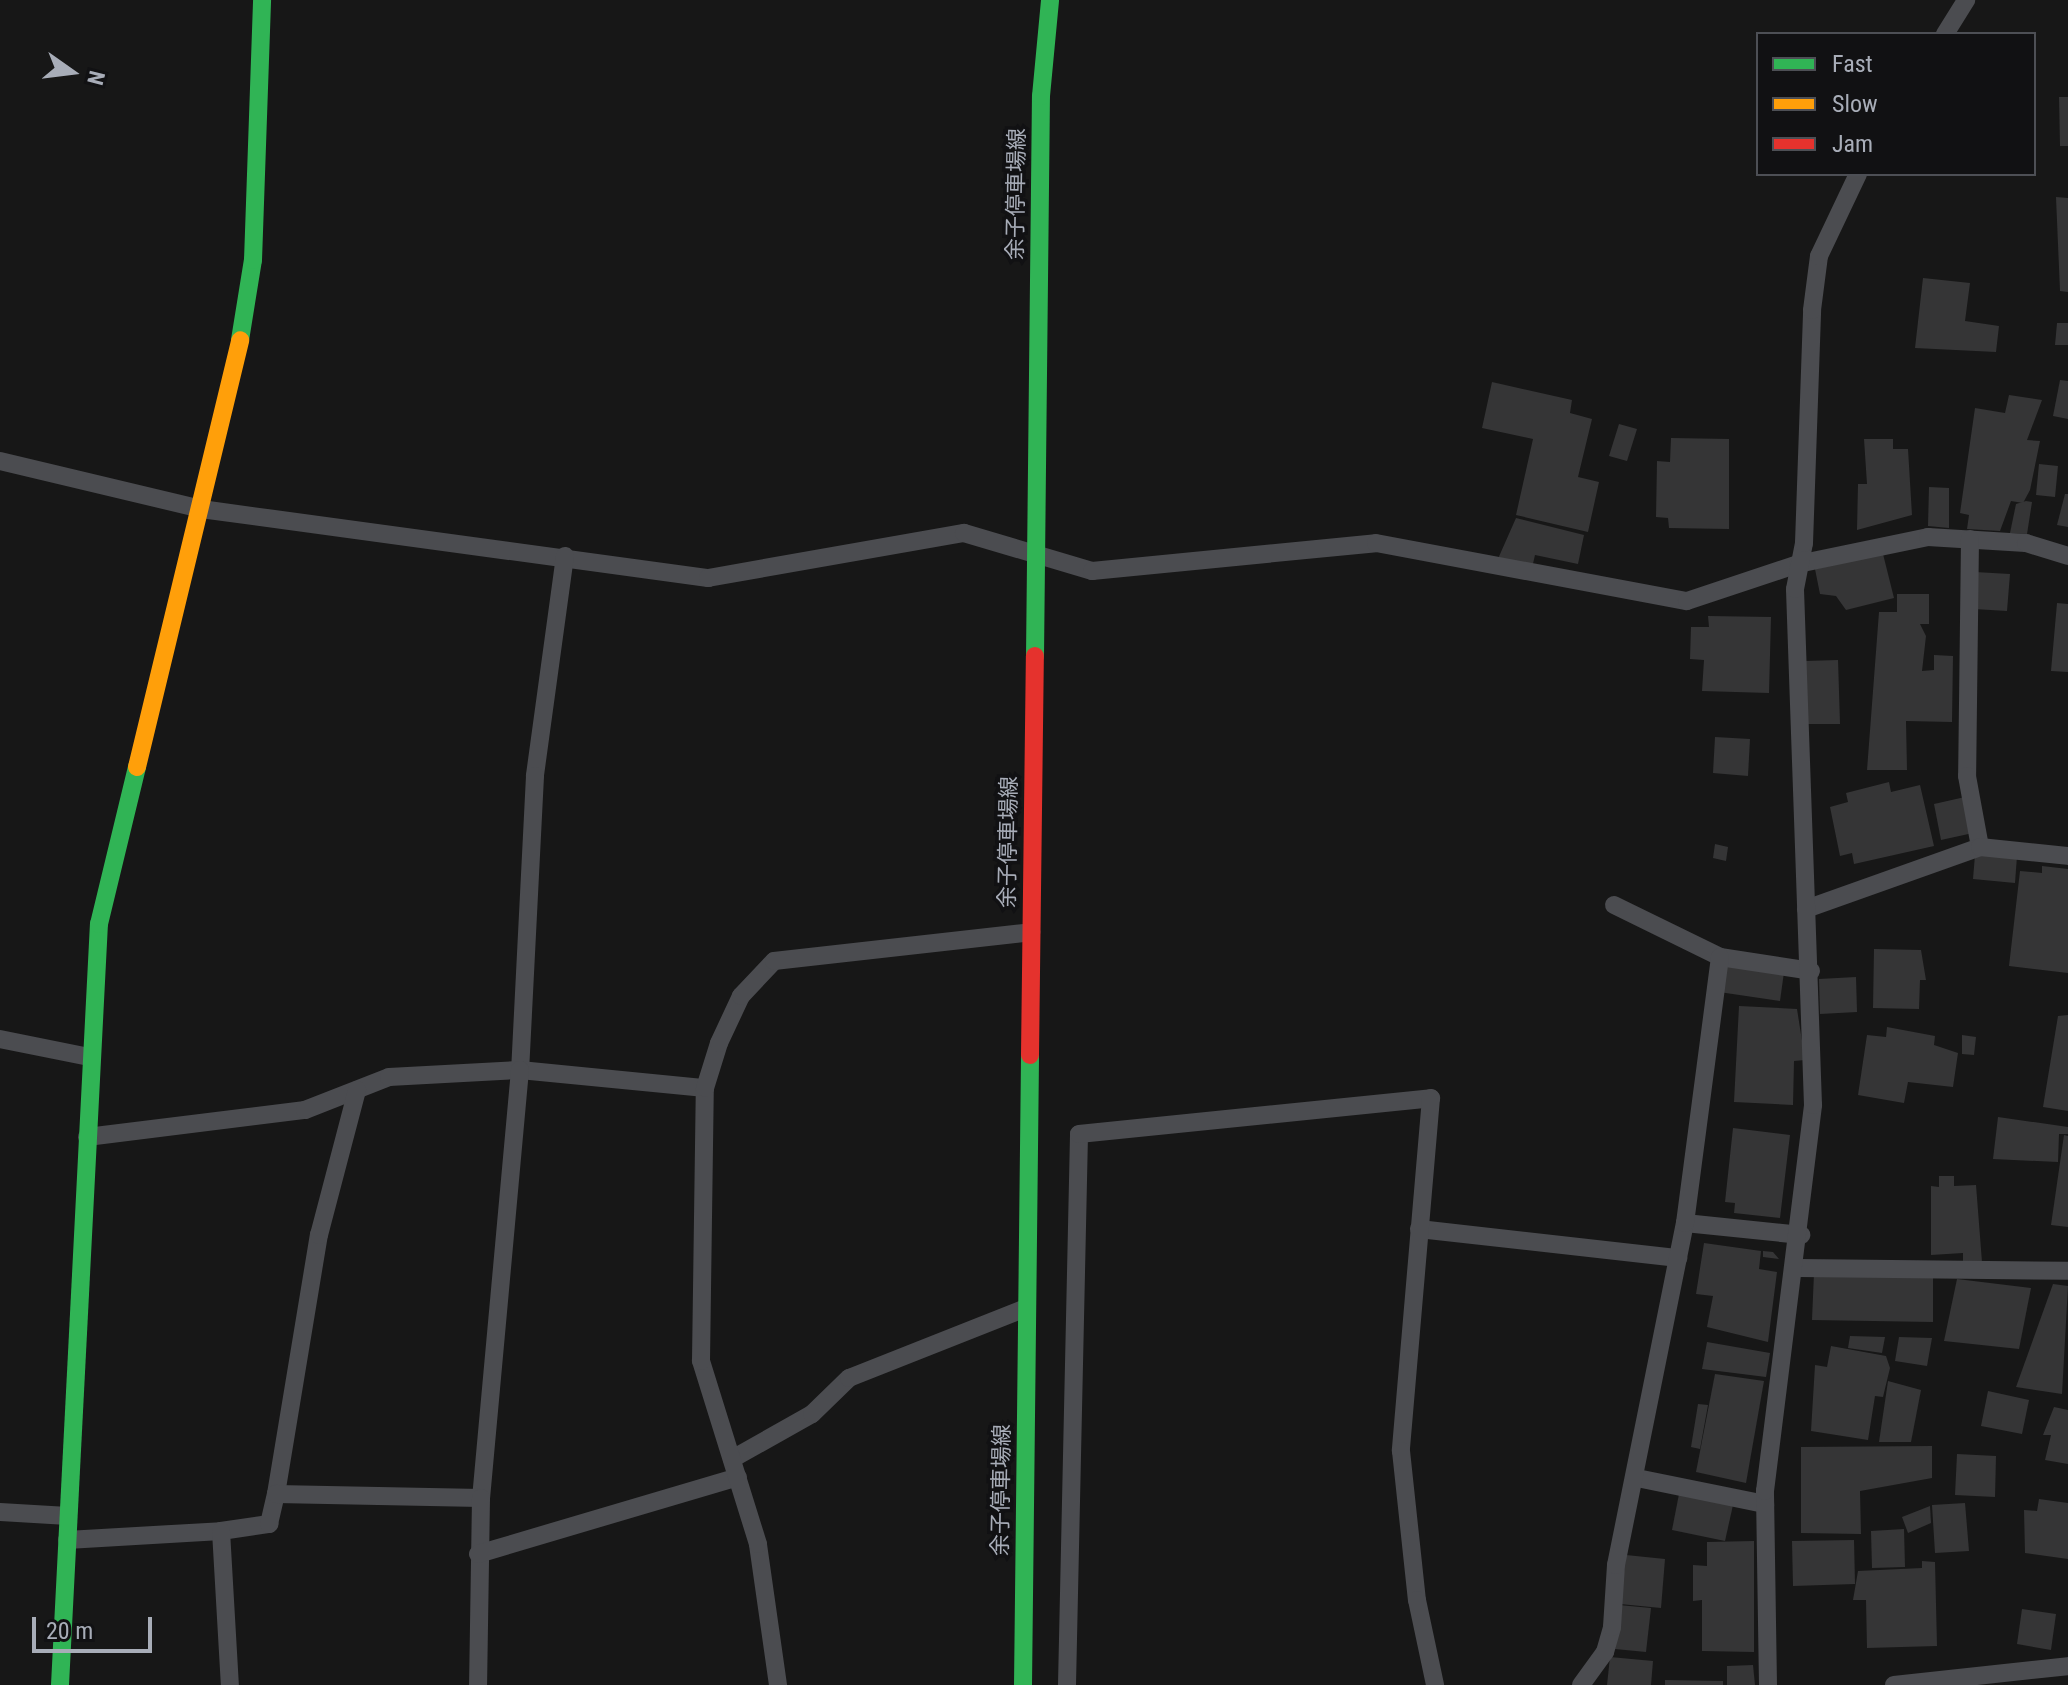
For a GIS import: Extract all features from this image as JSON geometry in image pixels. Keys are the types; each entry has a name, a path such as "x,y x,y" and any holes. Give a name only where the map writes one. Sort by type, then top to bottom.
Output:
{"street":[{"path":"60,1685 89,1057 99,924 201,509 253,260 262,0"},
{"name":"余子停車場線","path":"1023,1685 1041,96 1050,0"}],"lane":[{"path":"1946,32 1966,0"},
{"path":"1768,1685 1765,1504 1798,1268 1813,1105 1798,564 1819,256 1857,176"},
{"path":"0,461 201,509 565,556 708,578 964,533 1034,559 1092,571 1146,570 1376,543 1687,601 1798,564 1928,537 2026,543 2068,556"},
{"path":"1970,539 1967,776 1980,847"},
{"path":"478,1685 481,1498 520,1070 533,791 565,556"},
{"path":"1806,909 1980,847 2068,856"},
{"path":"1614,905 1720,957 1811,971"},
{"path":"778,1685 758,1544 701,1361 705,1088 741,996 774,961 1031,932"},
{"path":"1581,1685 1609,1641 1685,1223 1720,957"},
{"path":"0,1039 89,1057"},
{"path":"85,1137 305,1110 389,1077 520,1070 705,1088"},
{"path":"67,1540 221,1531 269,1524 319,1235 357,1090"},
{"path":"1067,1685 1079,1134 1431,1098 1401,1451 1417,1600 1435,1685"},
{"path":"1685,1223 1801,1235"},
{"path":"1419,1229 1678,1258"},
{"path":"1798,1268 2068,1271"},
{"path":"478,1554 735,1468 812,1414 849,1378 1026,1308"},
{"path":"1637,1478 1765,1504"},
{"path":"276,1494 481,1498"},
{"path":"0,1512 68,1516"},
{"path":"221,1531 230,1685"},
{"path":"1894,1685 2068,1666"},
{"path":"2067,1685 2068,1678"}],"building":[{"path":"2059,97 2068,97 2068,146 2060,146"},
{"path":"2056,197 2068,198 2068,292 2060,291"},
{"path":"1923,278 1970,283 1965,321 1999,326 1996,352 1915,348"},
{"path":"2057,323 2068,323 2068,345 2055,345"},
{"path":"2060,380 2068,381 2068,419 2053,416"},
{"path":"1492,382 1572,400 1570,413 1592,419 1578,477 1599,482 1588,532 1516,515 1533,439 1482,428"},
{"path":"2009,395 2042,400 2027,440 2040,441 2030,490 2023,503 2011,501 2000,531 1967,529 1969,515 1960,513 1975,408 2005,413"},
{"path":"1619,424 1637,429 1627,461 1609,456"},
{"path":"1671,438 1729,439 1729,529 1669,528 1668,518 1656,517 1657,461 1670,462"},
{"path":"1864,439 1893,439 1893,449 1908,449 1912,515 1857,530 1858,484 1867,484"},
{"path":"2039,464 2058,466 2055,497 2036,495"},
{"path":"1929,487 1949,488 1949,528 1928,526"},
{"path":"2065,494 2068,494 2068,527 2057,525"},
{"path":"2032,502 2027,534 2010,533 2016,504"},
{"path":"1516,518 1584,535 1578,564 1535,555 1532,568 1497,561"},
{"path":"1883,554 1894,598 1846,610 1836,596 1820,594 1815,569"},
{"path":"1975,572 2010,574 2007,611 1974,609"},
{"path":"1897,594 1929,594 1929,624 1920,624 1926,636 1922,671 1934,670 1934,655 1953,656 1952,722 1906,721 1907,770 1867,770 1879,612 1897,612"},
{"path":"2057,603 2068,604 2068,672 2051,671"},
{"path":"1708,616 1771,617 1769,693 1702,691 1704,660 1690,659 1691,627 1709,627"},
{"path":"1838,660 1840,724 1805,724 1805,661"},
{"path":"1715,737 1750,739 1748,776 1713,773"},
{"path":"1889,782 1891,792 1920,785 1934,846 1854,864 1852,853 1840,856 1830,807 1848,802 1846,793"},
{"path":"1965,797 1973,833 1941,840 1934,804"},
{"path":"1715,844 1728,847 1726,861 1713,858"},
{"path":"1975,855 2017,856 2015,883 1973,879"},
{"path":"2042,866 2068,869 2068,973 2009,966 2020,871 2042,873"},
{"path":"1874,949 1921,950 1926,980 1920,980 1919,1009 1873,1008"},
{"path":"1723,963 1784,972 1780,1001 1719,992"},
{"path":"1856,977 1857,1012 1820,1014 1819,979"},
{"path":"1739,1006 1797,1009 1805,1060 1794,1061 1793,1105 1734,1102"},
{"path":"2068,1015 2068,1111 2043,1107 2058,1016"},
{"path":"1887,1027 1935,1036 1934,1045 1958,1053 1953,1087 1908,1082 1904,1103 1858,1095 1867,1035 1886,1037"},
{"path":"1962,1035 1976,1037 1974,1055 1962,1054"},
{"path":"1998,1117 2068,1127 2068,1134 2059,1134 2058,1162 1993,1159"},
{"path":"1733,1128 1790,1135 1780,1218 1734,1213 1735,1203 1725,1202"},
{"path":"2064,1135 2068,1136 2068,1227 2051,1225"},
{"path":"1939,1176 1954,1176 1954,1186 1976,1185 1982,1262 1963,1261 1963,1253 1931,1255 1931,1186 1939,1187"},
{"path":"1704,1243 1761,1251 1759,1269 1777,1272 1768,1342 1707,1327 1713,1296 1696,1294"},
{"path":"1763,1251 1773,1252 1779,1259 1763,1257"},
{"path":"1814,1273 1933,1274 1933,1322 1812,1320"},
{"path":"1957,1279 2031,1288 2019,1349 1944,1341"},
{"path":"2053,1284 2068,1286 2062,1394 2016,1387"},
{"path":"1850,1336 1885,1337 1882,1353 1848,1348"},
{"path":"1899,1337 1932,1338 1927,1366 1895,1361"},
{"path":"1707,1342 1770,1353 1766,1377 1702,1369"},
{"path":"1831,1346 1886,1356 1890,1368 1883,1397 1875,1396 1868,1440 1811,1431 1815,1365 1827,1367"},
{"path":"1715,1374 1764,1381 1746,1483 1696,1472"},
{"path":"1888,1381 1921,1390 1911,1442 1879,1442"},
{"path":"1988,1391 2029,1400 2022,1434 1981,1426"},
{"path":"1698,1404 1708,1405 1700,1449 1691,1447"},
{"path":"2054,1407 2068,1410 2068,1464 2045,1460 2051,1435 2043,1435"},
{"path":"1932,1446 1932,1478 1860,1491 1861,1534 1801,1533 1801,1447"},
{"path":"1957,1454 1996,1456 1995,1497 1955,1495"},
{"path":"1679,1494 1733,1505 1725,1541 1672,1530"},
{"path":"2039,1499 2068,1503 2068,1559 2025,1553 2024,1510 2037,1511"},
{"path":"1965,1503 1969,1551 1935,1553 1932,1505"},
{"path":"1930,1506 1931,1523 1908,1533 1902,1517"},
{"path":"1904,1529 1905,1567 1872,1568 1871,1531"},
{"path":"1854,1540 1855,1584 1793,1586 1792,1541"},
{"path":"1754,1541 1754,1652 1702,1651 1702,1600 1693,1601 1693,1565 1707,1566 1707,1542"},
{"path":"1626,1555 1665,1559 1661,1608 1620,1604"},
{"path":"1922,1561 1935,1562 1937,1646 1867,1648 1866,1600 1853,1600 1858,1571 1922,1568"},
{"path":"1619,1605 1651,1608 1646,1652 1615,1649"},
{"path":"2022,1609 2056,1614 2051,1650 2017,1644"},
{"path":"1610,1657 1653,1661 1651,1685 1607,1685"},
{"path":"1753,1665 1755,1685 1727,1685 1727,1666"},
{"path":"1665,1680 1723,1681 1723,1685 1665,1685"}],"traffic: fast":[{"path":"240,340 253,260 262,0"},
{"path":"1035,656 1041,96 1050,0"},
{"path":"60,1685 99,924 137,767"},
{"path":"1023,1685 1030,1055"}],"traffic: slow":[{"path":"137,767 240,340"}],"traffic: jam":[{"path":"1030,1055 1035,656"}]}
